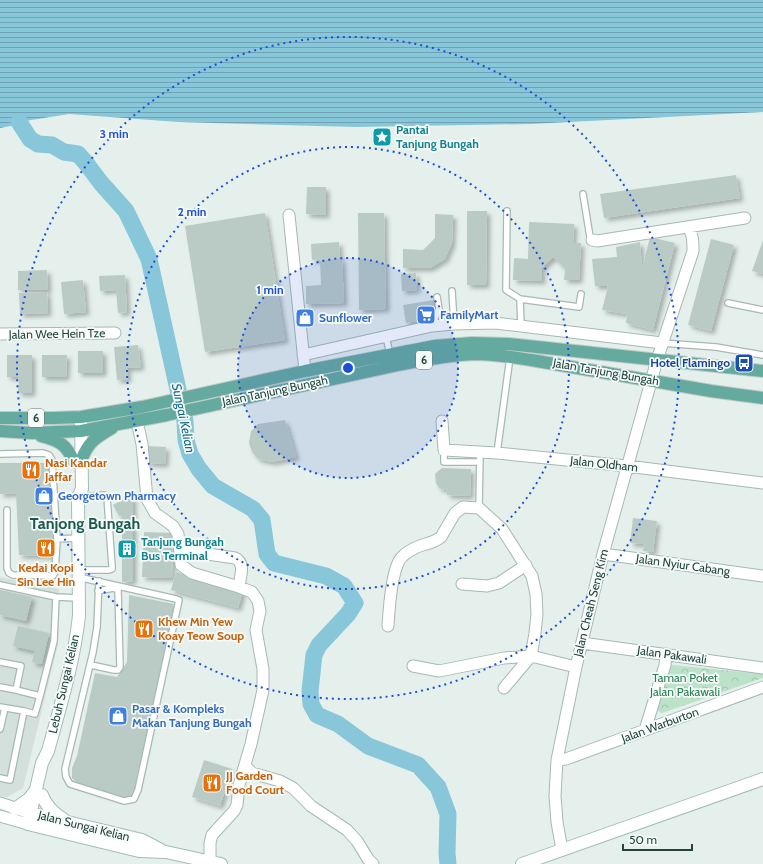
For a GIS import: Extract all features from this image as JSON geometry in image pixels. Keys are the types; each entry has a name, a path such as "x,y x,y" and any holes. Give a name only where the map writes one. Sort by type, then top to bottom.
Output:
{"main road":[{"name":"Jalan Tanjung Bungah","path":"0,418 77,417 164,402 390,354 435,346 472,343 509,344 657,360 714,364 763,371"},
{"name":"Jalan Tanjung Bungah","path":"0,432 32,433 77,431 167,415 315,382 432,359 475,354 510,357 711,391 763,398"},
{"path":"32,433 62,443 78,462 89,444 95,438 118,424"}],"street":[{"path":"289,215 305,371"},
{"path":"592,240 597,241 746,218"},
{"name":"Jalan Cheah Seng Kim","path":"562,850 557,822 555,796 557,760 576,667 603,554 662,343 693,250 694,240 688,227"},
{"path":"303,354 432,326 454,324 495,323 662,343"},
{"name":"Jalan Wee Hein Tze","path":"0,334 115,333"},
{"name":"Lebuh Sungai Kelian","path":"33,819 39,792 49,765 48,751 74,650 79,616 78,497 82,489 78,462 77,417"},
{"path":"137,421 142,444 147,499 155,513 173,526 178,534 181,565 192,574 252,592 258,601 260,611 256,630 264,668 264,690 246,767 239,785 237,805 234,811 212,835 207,862"},
{"name":"Jalan Oldham","path":"442,421 444,450 480,457 497,453 627,466 763,483"},
{"path":"388,626 394,579 399,562 405,554 415,548 438,540 454,513 463,507 479,508 502,529 526,565 532,576 536,594 537,614 531,656 504,688"},
{"path":"180,550 235,558 239,560 242,564 239,587"},
{"name":"Jalan Nyiur Cabang","path":"603,554 763,576"},
{"path":"462,584 487,586 499,583 526,565"},
{"name":"Jalan Pakawali","path":"582,643 763,668"},
{"path":"645,730 665,665 666,654"},
{"path":"413,666 439,671 504,658 531,656 576,667"},
{"name":"Jalan Warburton","path":"557,760 566,759 763,687"},
{"path":"246,767 252,773 280,781 293,788 311,806 347,830 357,841 368,859 373,864"},
{"path":"522,864 763,779"},
{"path":"15,809 39,792 49,808 66,821"},
{"name":"Jalan Sungai Kelian","path":"0,803 33,819 139,851 166,852 207,862"},
{"name":"Jalan Sungai Kelian","path":"0,816 66,821 142,840 166,852"}],"lane":[{"path":"583,194 592,240"},
{"path":"506,211 506,290 520,299 579,307 581,294"},
{"path":"452,290 454,324"},
{"path":"432,326 439,310 437,297"},
{"path":"520,299 521,326"},
{"path":"728,303 763,310"},
{"path":"386,337 390,354"},
{"path":"662,343 716,347 763,355"},
{"path":"497,453 510,357"},
{"path":"0,454 43,453 49,455 52,460 56,539 54,576 13,575 8,573 7,510"},
{"path":"479,508 480,457"},
{"path":"78,497 104,495 107,497 112,566 112,569 109,570 78,573"},
{"path":"56,539 78,538"},
{"path":"78,573 99,581 179,600 138,790 134,799 124,801 70,784 66,777 65,769 91,665 97,627 99,581"},
{"path":"0,584 56,597 78,598"},
{"path":"91,665 114,670 118,670 120,667 118,590 113,588 98,591"},
{"path":"0,729 2,707 35,714 54,641 56,597"},
{"path":"0,662 21,666 16,690"},
{"path":"0,687 40,696"},
{"path":"0,778 10,780 24,712"}],"shaded area":[{"path":"0,577 59,589 58,644 23,788 7,797 0,796"}],"green space":[{"name":"Taman Poket Jalan Pakawali","path":"673,665 763,674 763,678 662,713 659,712 658,709 670,667"}],"water":[{"path":"0,0 763,0 763,112 531,124 356,127 178,122 69,114 19,122 11,126 0,128"}],"building":[{"path":"736,175 740,198 604,218 600,194"},
{"path":"307,187 326,187 326,215 306,214"},
{"path":"467,211 487,211 486,285 467,285"},
{"path":"265,213 285,340 205,352 185,226"},
{"path":"358,213 384,213 386,309 359,310"},
{"path":"435,214 453,215 452,243 445,259 430,268 403,268 403,249 423,250 435,238"},
{"path":"529,222 574,224 573,243 581,243 579,280 564,280 565,269 553,257 542,268 542,281 513,280 514,258 528,259"},
{"path":"650,237 675,243 653,330 626,323 627,314 602,310 608,286 595,286 592,259 617,257 616,247 640,242 642,268"},
{"path":"711,239 734,245 711,331 688,325"},
{"path":"763,240 763,274 752,271"},
{"path":"339,242 340,258 312,260 311,244"},
{"path":"342,259 344,303 306,304 306,286 321,285 320,260"},
{"path":"47,270 48,290 18,290 18,271"},
{"path":"416,273 417,290 402,291 401,274"},
{"path":"125,275 127,312 118,313 116,290 100,291 99,276"},
{"path":"83,280 86,312 64,314 61,282"},
{"path":"47,292 48,313 20,314 19,293"},
{"path":"434,300 436,309 434,309 428,319 406,323 403,305"},
{"path":"138,345 141,367 127,368 128,379 117,380 114,347"},
{"path":"78,351 103,351 103,373 78,373"},
{"path":"7,355 32,355 32,393 18,393 19,377 7,377"},
{"path":"42,355 67,355 66,377 42,377"},
{"path":"285,420 296,457 272,462 258,459 252,452 249,443 251,431 258,424"},
{"path":"147,446 166,447 165,464 147,463"},
{"path":"0,463 49,463 54,556 19,555 16,493 0,494"},
{"path":"442,468 471,469 470,496 447,495 446,490 439,488 436,483 435,474"},
{"name":"Tanjung Bungah Bus Terminal","path":"133,496 133,581 122,582 122,515 119,516 113,505 127,497"},
{"path":"633,518 657,521 653,552 643,551 644,544 630,543"},
{"path":"144,532 173,533 172,578 142,577"},
{"path":"176,572 243,590 238,608 171,590"},
{"path":"0,590 32,597 26,621 0,615"},
{"name":"Pasar & Kompleks Makan Tanjung Bungah","path":"129,595 174,604 136,781 131,796 116,797 80,786 72,778 72,768 77,756 95,673 117,677 127,662"},
{"path":"18,626 49,633 42,664 32,662 35,651 13,646"},
{"name":"JJ Garden Food Court","path":"204,760 232,769 220,806 192,797"}],"waterway":[{"name":"Sungai Kelian","path":"19,122 30,139 38,144 52,145 64,152 78,154 126,211 149,259 185,421 186,440 190,454 199,469 213,486 253,509 262,520 267,554 274,563 326,576 344,586 355,603 348,614 319,645 314,655 310,691 311,704 317,715 338,724 368,746 418,765 438,787 448,814 448,864"}],"place":[{"name":"Pantai Tanjung Bungah","path":"382,137"},
{"name":"FamilyMart","path":"426,315"},
{"name":"Sunflower","path":"305,318"},
{"name":"Hotel Flamingo","path":"744,363"},
{"name":"Nasi Kandar Jaffar","path":"31,470"},
{"name":"Georgetown Pharmacy","path":"44,496"},
{"name":"Kedai Kopi Sin Lee Hin","path":"46,548"},
{"name":"Tanjung Bungah Bus Terminal","path":"127,549"},
{"name":"Khew Min Yew Koay Teow Soup","path":"144,629"},
{"name":"Pasar & Kompleks Makan Tanjung Bungah","path":"118,716"},
{"name":"JJ Garden Food Court","path":"212,783"}],"district":[{"name":"Tanjong Bungah","path":"85,523"}]}
